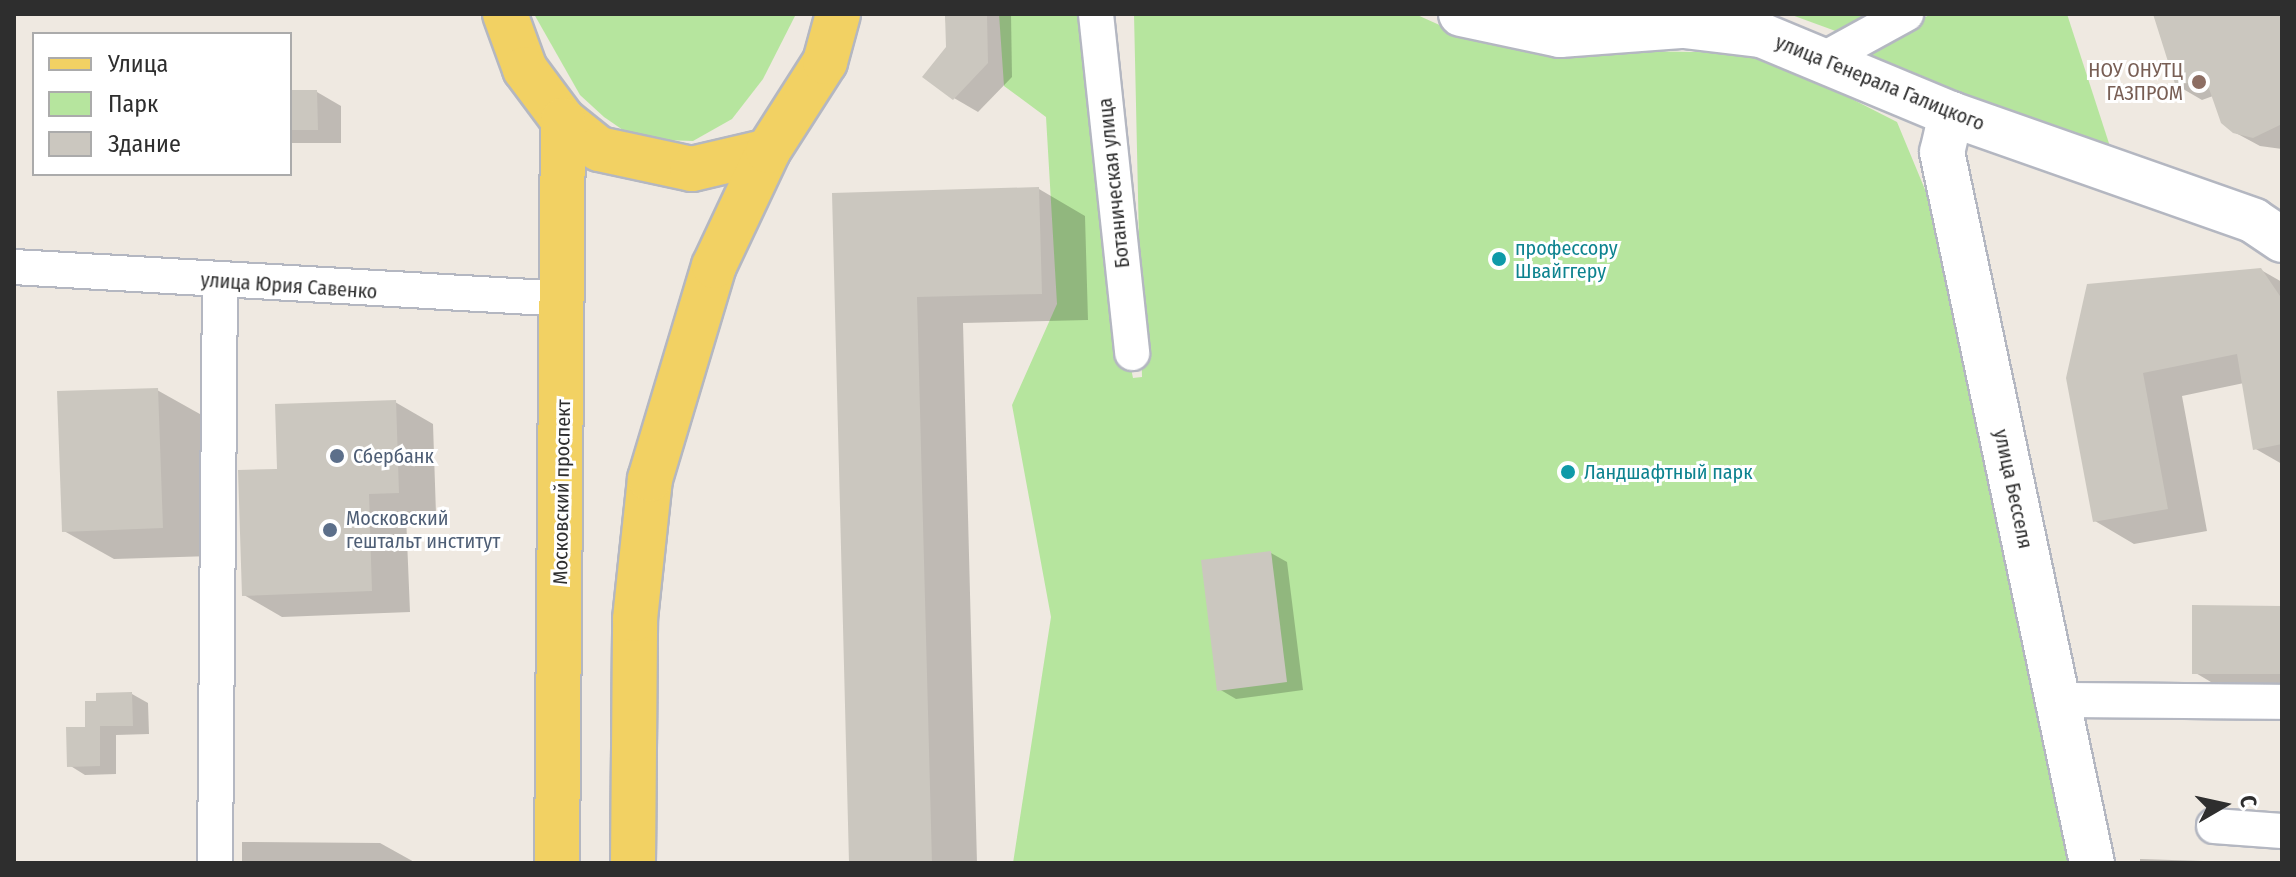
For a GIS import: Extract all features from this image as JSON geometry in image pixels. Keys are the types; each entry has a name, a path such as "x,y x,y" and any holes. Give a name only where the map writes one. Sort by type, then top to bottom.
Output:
{"main road":[{"path":"505,14 525,69 563,120 599,149 647,163 692,169 768,151"},
{"path":"825,62 838,14"},
{"path":"633,863 635,619 650,479 699,302 768,151 825,62 850,14"},
{"name":"Московский проспект","path":"557,863 565,299 563,120"}],"street":[{"name":"Ботаническая улица","path":"1096,14 1132,353"},
{"name":"улица Генерала Галицкого","path":"1461,14 1524,31 1560,35 1724,28 1761,35 1951,114 2254,221 2282,240"},
{"path":"1824,59 1906,14"},
{"name":"улица Бесселя","path":"1951,114 1942,152 2092,863"},
{"name":"улица Юрия Савенко","path":"14,267 565,299"},
{"path":"215,863 220,281"},
{"path":"2058,700 2282,702"},
{"path":"2214,826 2282,831"}],"green space":[{"path":"534,14 796,14 763,79 732,119 693,141 636,139 604,117 580,95"},
{"name":"Ландшафтный парк","path":"999,14 1089,14 1101,222 1133,378 1142,377 1134,14 1415,14 1464,36 1561,50 1762,53 1897,122 1931,204 2074,863 1013,863 1051,617 1012,405 1057,304 1046,117 1004,86"},
{"path":"1789,14 1891,14 1852,37"},
{"path":"1931,14 2067,14 2116,165 1852,57"}],"building":[{"path":"945,14 987,14 988,63 953,100 922,77 946,47"},
{"path":"2153,14 2282,14 2282,124 2253,138 2233,133 2221,123 2205,77 2176,87"},
{"path":"292,90 317,90 318,130 292,130"},
{"path":"1039,187 1042,294 917,297 932,863 849,863 832,193"},
{"path":"2261,268 2282,299 2282,444 2253,450 2237,354 2143,373 2168,509 2093,522 2066,378 2087,284"},
{"path":"158,388 163,528 62,532 57,391"},
{"path":"396,400 399,493 369,494 372,591 242,596 238,470 277,469 275,404"},
{"path":"1271,551 1287,682 1217,691 1201,560"},
{"path":"2192,605 2282,606 2282,674 2192,674"},
{"path":"132,692 133,726 100,726 100,766 67,767 66,727 85,727 85,701 96,701 96,693"}],"place":[{"name":"НОУ ОНУТЦ ГАЗПРОМ","path":"2199,82"},
{"name":"профессору Швайггеру","path":"1499,259"},
{"name":"Сбербанк","path":"337,456"},
{"name":"Ландшафтный парк","path":"1568,472"},
{"name":"Московский гештальт институт","path":"330,530"}]}
